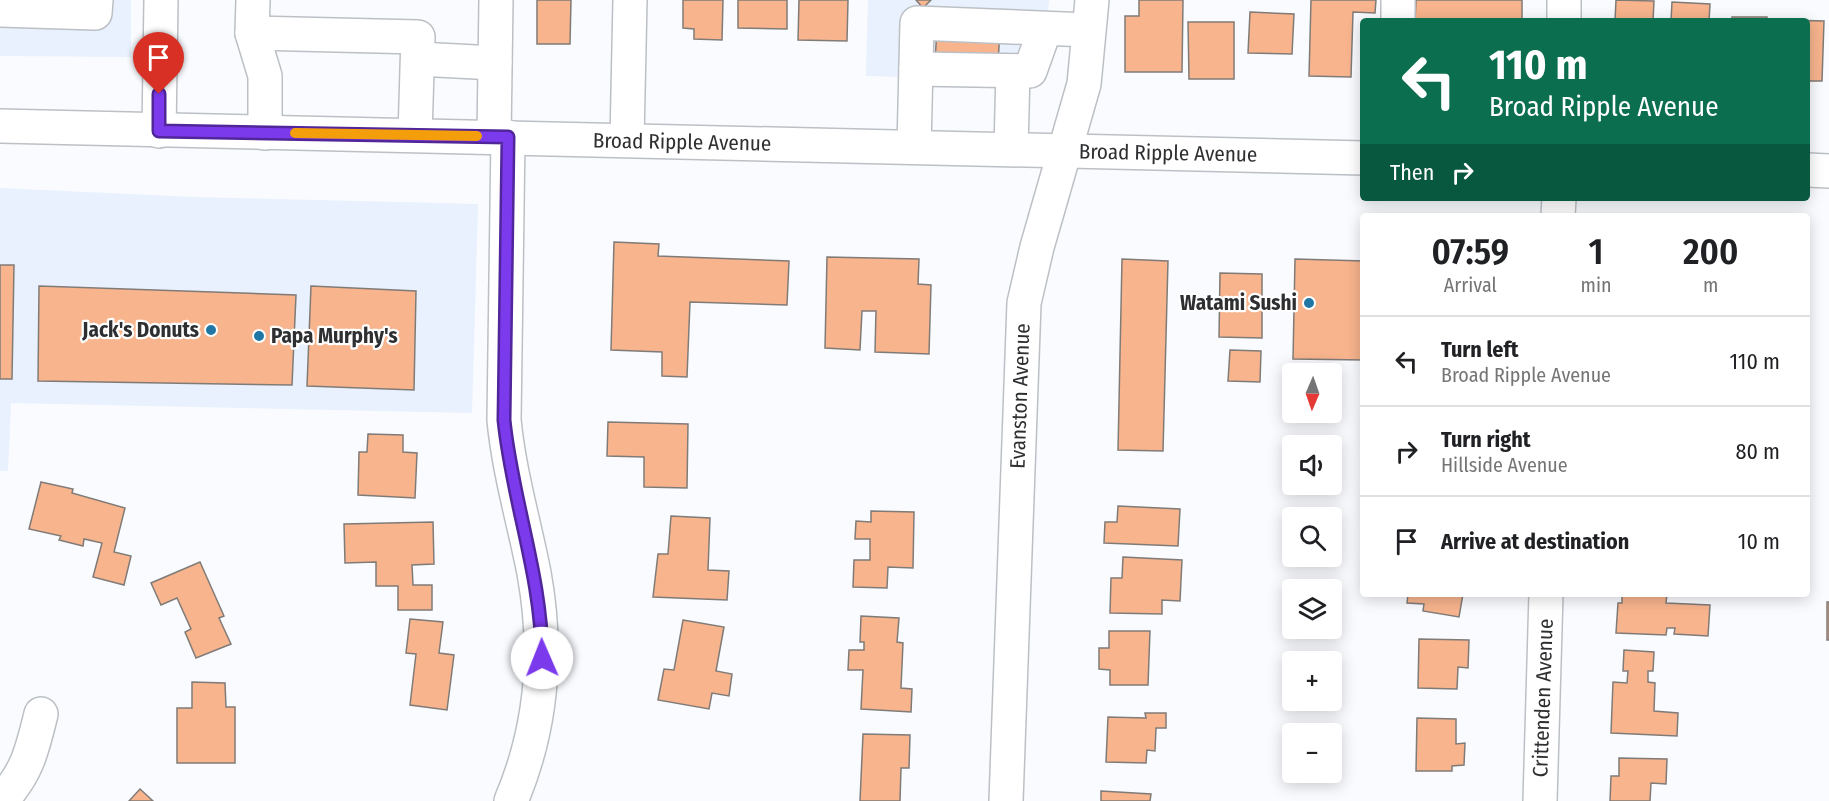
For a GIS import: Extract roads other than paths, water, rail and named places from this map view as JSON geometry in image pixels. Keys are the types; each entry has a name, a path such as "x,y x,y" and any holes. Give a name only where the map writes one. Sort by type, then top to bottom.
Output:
{"street":[{"path":"0,10 95,13 96,0"},
{"path":"159,131 161,0"},
{"path":"253,0 252,33 265,76 265,133"},
{"path":"496,0 495,63 501,137 504,420 509,457 535,581 542,649 537,716 527,757 511,801"},
{"path":"627,140 630,0"},
{"path":"1398,0 1398,18"},
{"path":"1564,0 1564,18"},
{"path":"914,147 917,23 998,13 1045,29 1090,15"},
{"name":"Evanston Avenue","path":"1006,801 1024,303 1037,247 1084,84 1090,15"},
{"path":"916,69 1030,72 1045,29"},
{"path":"252,33 418,37 415,135"},
{"path":"418,59 495,63"},
{"path":"1011,149 1013,71"},
{"name":"Broad Ripple Avenue","path":"0,126 1360,158"},
{"path":"1810,170 1829,171"},
{"name":"Crittenden Avenue","path":"1540,801 1546,597"},
{"path":"1,801 24,773 41,714"}],"place":[{"name":"Watami Sushi","path":"1309,303"},
{"name":"Jack's Donuts","path":"211,330"},
{"name":"Papa Murphy's","path":"259,336"}]}
